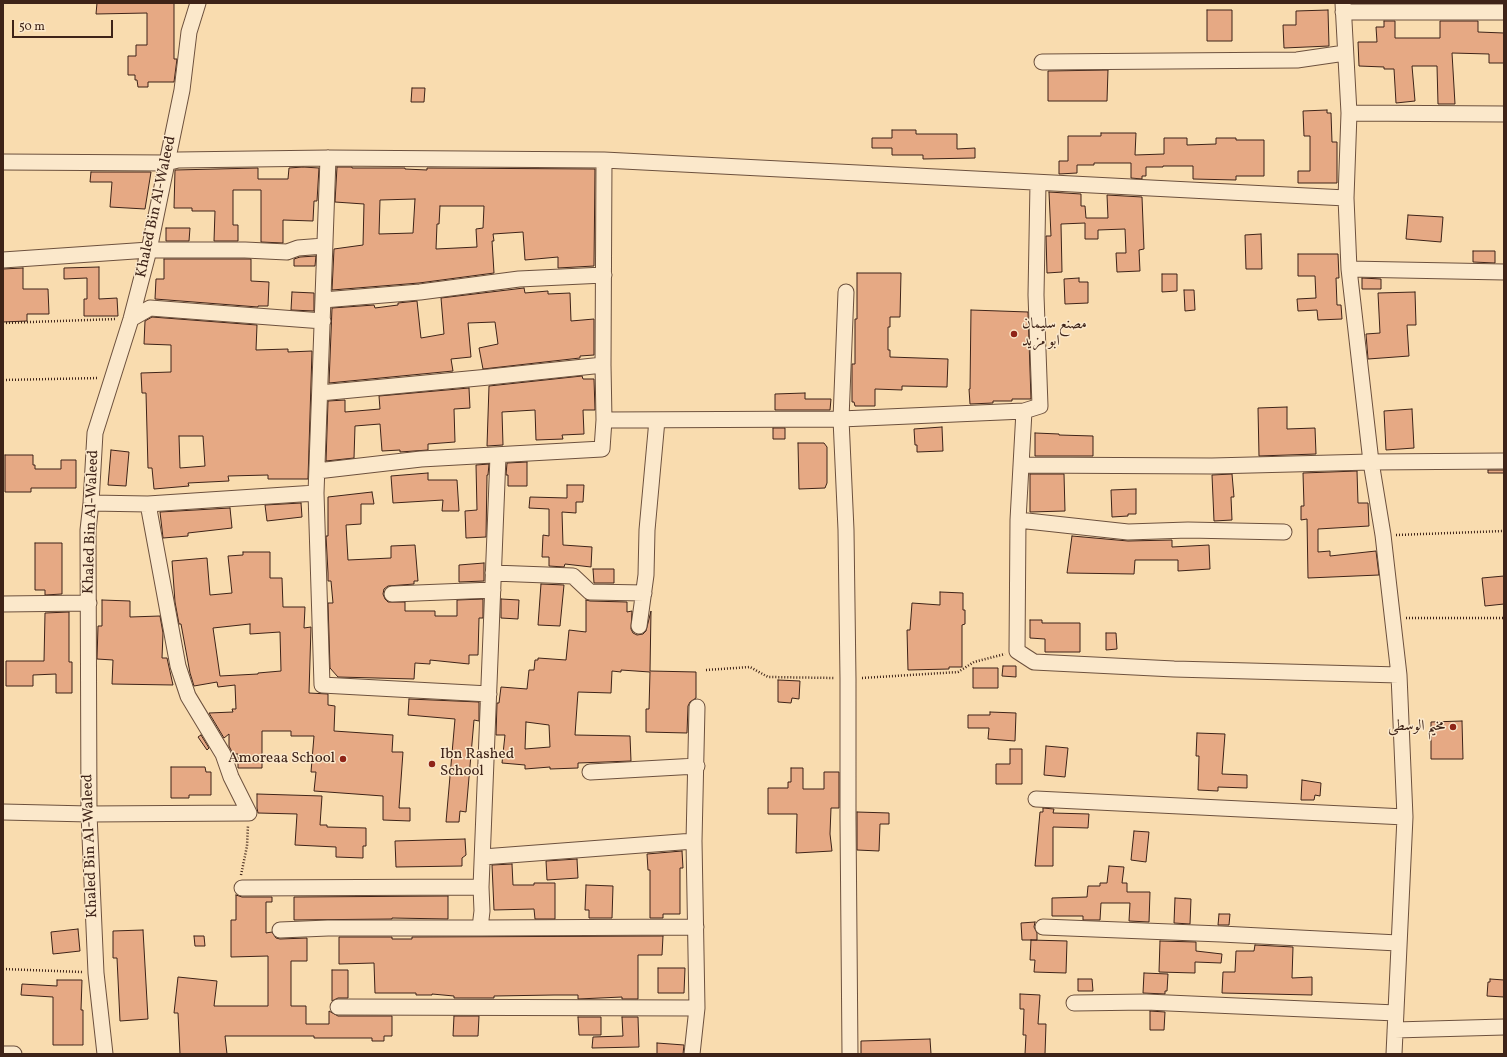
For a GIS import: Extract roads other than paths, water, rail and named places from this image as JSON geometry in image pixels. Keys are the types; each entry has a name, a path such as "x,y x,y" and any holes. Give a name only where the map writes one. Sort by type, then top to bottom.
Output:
{"street":[{"name":"Khaled Bin Al-Waleed","path":"105,1054 96,973 89,814 88,530 92,503 95,433 131,319 149,250 182,90 189,32 198,3"},
{"path":"1394,1054 1405,817 1399,675 1383,536 1371,462 1349,269 1346,198 1348,113 1343,8 1504,12"},
{"path":"1042,62 1297,60 1345,53"},
{"path":"1348,113 1504,114"},
{"path":"328,158 316,493 322,685 489,694"},
{"path":"3,162 166,163 178,160 328,158 604,160 1346,198"},
{"path":"317,471 421,459 602,450 604,420 604,160"},
{"path":"604,420 841,420 1024,411 1040,406 1036,295 1038,183"},
{"path":"3,260 149,250 245,250 287,252 298,248 324,246"},
{"path":"1349,269 1504,272"},
{"path":"323,300 420,292 520,279 604,275"},
{"path":"846,292 841,420 846,530 850,1054"},
{"path":"131,319 150,308 323,321"},
{"path":"320,392 489,377 603,364"},
{"path":"1024,411 1018,520 1017,651 1034,662 1182,669 1399,675"},
{"path":"639,626 646,575 647,530 657,420"},
{"path":"480,928 482,911 481,887 498,456"},
{"path":"1022,465 1212,466 1371,462 1504,461"},
{"path":"92,503 148,504 316,493"},
{"path":"3,812 89,814 249,812 231,777 223,754 188,696 178,666 148,504"},
{"path":"1018,520 1128,532 1188,530 1284,532"},
{"path":"494,573 573,576 590,592 644,593"},
{"path":"392,594 493,590"},
{"path":"3,604 89,603"},
{"path":"692,1054 697,1008 694,841 698,707"},
{"path":"590,772 697,766"},
{"path":"1036,799 1405,817"},
{"path":"483,857 694,841"},
{"path":"242,888 481,887"},
{"path":"280,930 328,928 696,927"},
{"path":"1043,928 1221,934 1398,943"},
{"path":"1074,1003 1146,1002 1396,1013"},
{"path":"338,1008 697,1008"},
{"path":"1395,1030 1504,1027"},
{"path":"3,1054 14,1054"}],"place":[{"name":"مصنع سليمان ابو مزيد","path":"1014,334"},
{"name":"مخيم الوسطى","path":"1453,727"},
{"name":"Amoreaa School","path":"343,759"},
{"name":"Ibn Rashed School","path":"432,764"}]}
